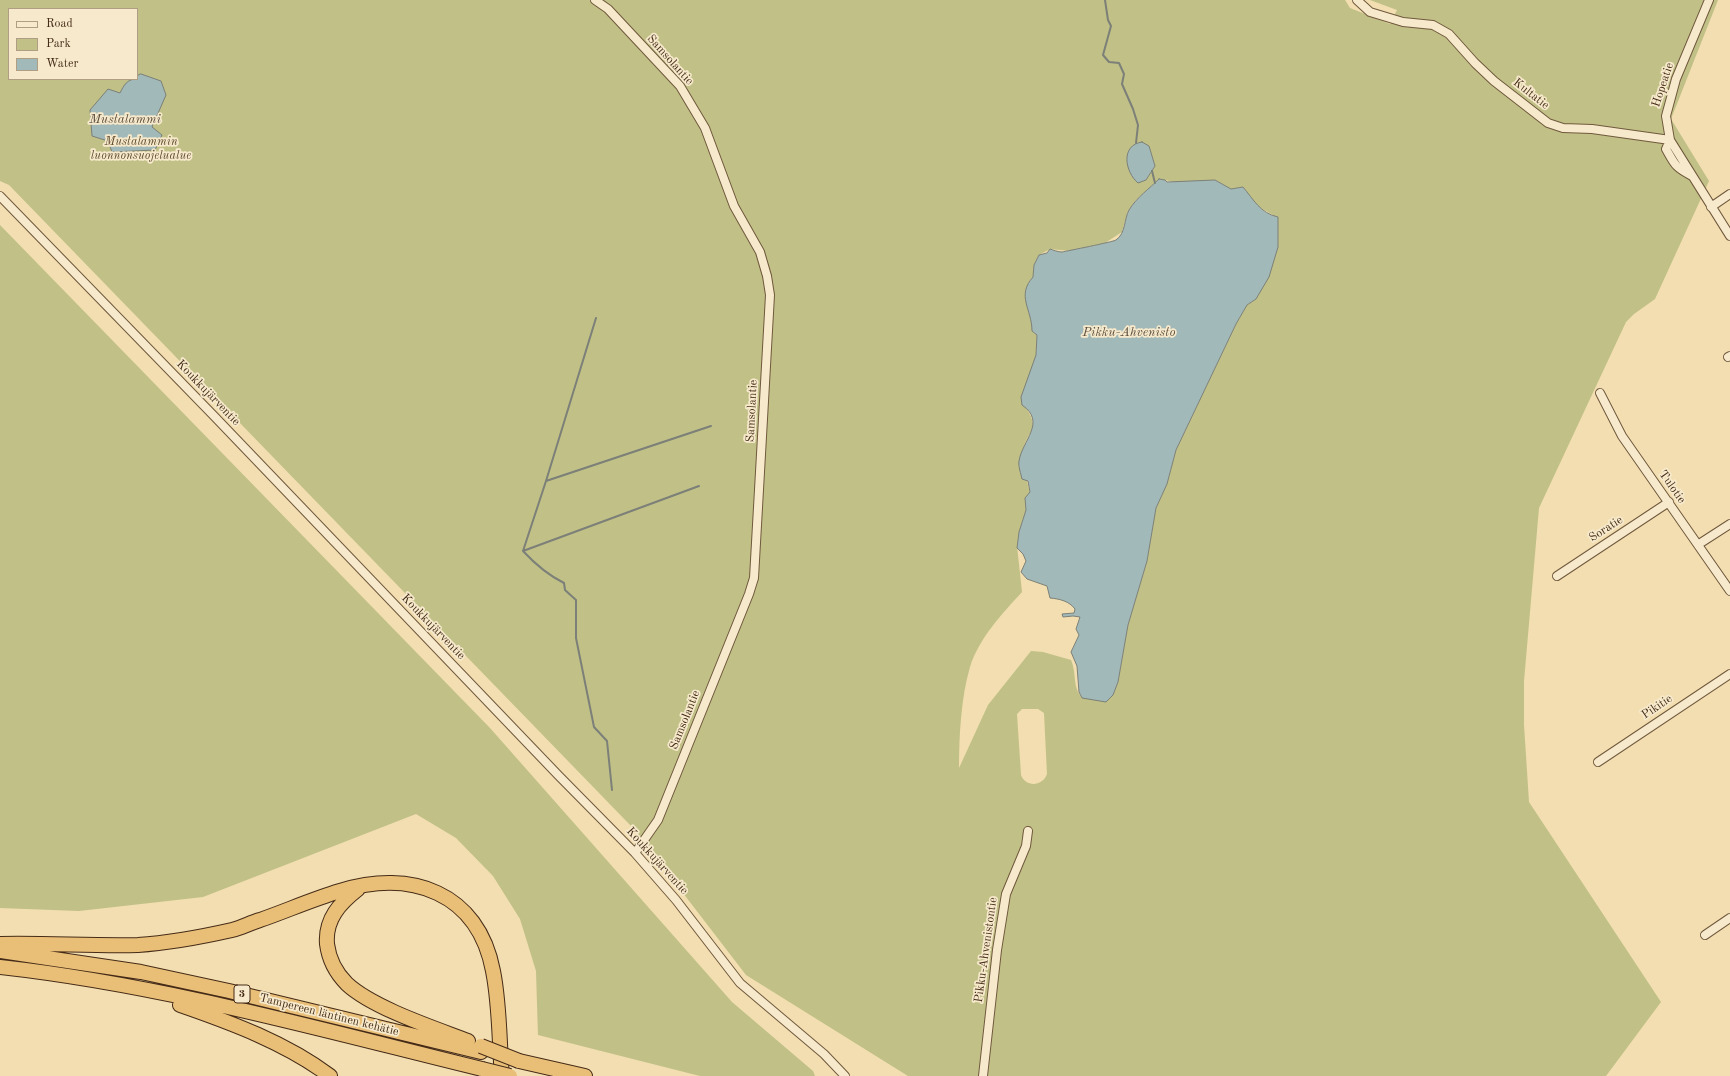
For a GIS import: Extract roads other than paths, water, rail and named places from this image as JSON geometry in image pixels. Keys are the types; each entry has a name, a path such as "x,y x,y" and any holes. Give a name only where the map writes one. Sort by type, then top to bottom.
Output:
{"highway":[{"path":"0,944 117,945 173,941 233,930 340,891 363,885 377,882 401,882 431,890 458,906 472,922 485,945 493,970 496,989 502,1076"},
{"path":"363,885 338,907 329,924 327,944 333,967 357,992 373,1001 481,1049"},
{"name":"Tampereen läntinen kehätie","path":"0,951 141,972 229,990 481,1049 519,1061 585,1076"},
{"name":"Tampereen läntinen kehätie","path":"0,967 56,974 226,1007 510,1076"},
{"path":"129,987 241,1027 278,1044 330,1076"}],"street":[{"name":"Samsolantie","path":"595,0 608,9 680,86 705,128 734,206 760,252 767,276 770,295 754,578 749,594 658,820 636,853"},
{"name":"Kultatie","path":"1357,0 1370,12 1403,22 1433,25 1449,34 1475,63 1494,81 1548,122 1563,128 1592,129 1670,140"},
{"name":"Hopeatie","path":"1670,140 1666,116 1669,99 1709,0"},
{"path":"1670,140 1666,149 1675,165 1678,169 1692,176 1730,236"},
{"path":"1711,207 1730,194"},
{"name":"Koukkujärventie","path":"0,196 214,416 559,776 636,853 676,900 740,982 824,1054 845,1076"},
{"name":"Tulotie","path":"1600,393 1622,436 1699,544 1730,591"},
{"name":"Soratie","path":"1557,576 1669,502"},
{"path":"1699,544 1730,524"},
{"name":"Pikitie","path":"1598,762 1730,674"},
{"name":"Pikku-Ahvenistontie","path":"983,1076 997,950 1006,894 1026,846 1028,831"},
{"path":"1706,935 1730,918"}],"water":[{"name":"Mustalammi","path":"141,74 161,81 166,95 152,127 162,135 155,150 112,152 108,141 92,136 90,110 108,89 120,93 126,83 131,80 138,80 138,76"},
{"path":"1142,142 1149,146 1155,166 1146,180 1138,183 1130,172 1127,160 1130,148 1135,144"},
{"name":"Pikku-Ahvenisto","path":"1159,179 1167,182 1215,180 1231,189 1243,187 1262,209 1278,217 1278,247 1269,277 1256,299 1247,305 1236,324 1176,450 1167,484 1156,508 1147,561 1128,625 1118,682 1113,695 1106,702 1082,698 1079,692 1077,666 1071,652 1079,635 1076,629 1080,617 1063,617 1062,614 1074,613 1075,609 1064,601 1050,598 1047,586 1027,579 1021,572 1026,561 1023,554 1017,548 1019,532 1026,510 1025,498 1030,492 1028,481 1022,479 1019,463 1021,454 1033,425 1029,411 1022,405 1021,397 1036,355 1037,335 1032,331 1025,297 1028,284 1033,277 1034,265 1039,255 1047,253 1050,249 1062,252 1116,240 1122,234 1127,214 1132,205"}],"waterway":[{"path":"1105,0 1108,20 1111,26 1103,55 1109,62 1119,63 1124,74 1122,84 1138,125 1136,143"},
{"path":"1152,171 1155,183"},
{"path":"523,551 596,318"},
{"path":"546,481 711,426"},
{"path":"523,551 699,486"},
{"path":"523,551 542,569 564,583 565,590 576,600 576,638 594,727 607,741 612,790"}],"park label":[{"name":"Mustalammin luonnonsuojelualue","path":"141,149"}]}
